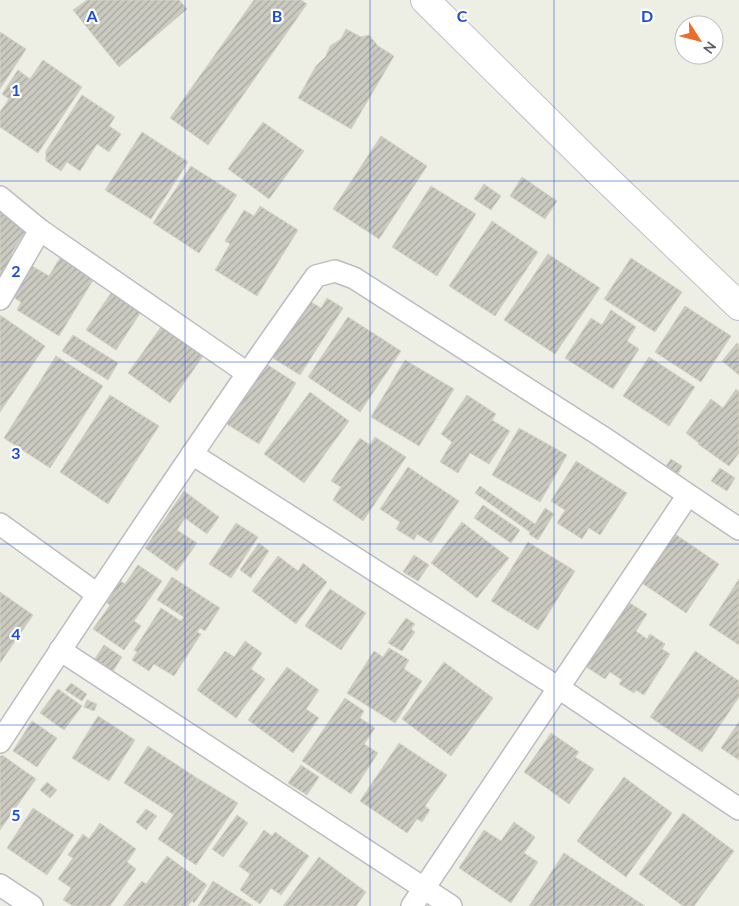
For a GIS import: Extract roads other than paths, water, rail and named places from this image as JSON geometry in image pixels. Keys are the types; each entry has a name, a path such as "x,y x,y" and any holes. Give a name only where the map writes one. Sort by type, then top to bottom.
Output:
{"street":[{"path":"425,0 597,170 739,306"},
{"path":"0,197 40,230 247,373"},
{"path":"0,299 40,230"},
{"path":"0,742 97,594 247,373 316,276 335,271 354,278 601,436 739,529"},
{"path":"192,454 558,688 739,809"},
{"path":"418,898 688,495"},
{"path":"0,524 97,594"},
{"path":"60,650 418,898 451,906"},
{"path":"0,885 32,906"}]}
